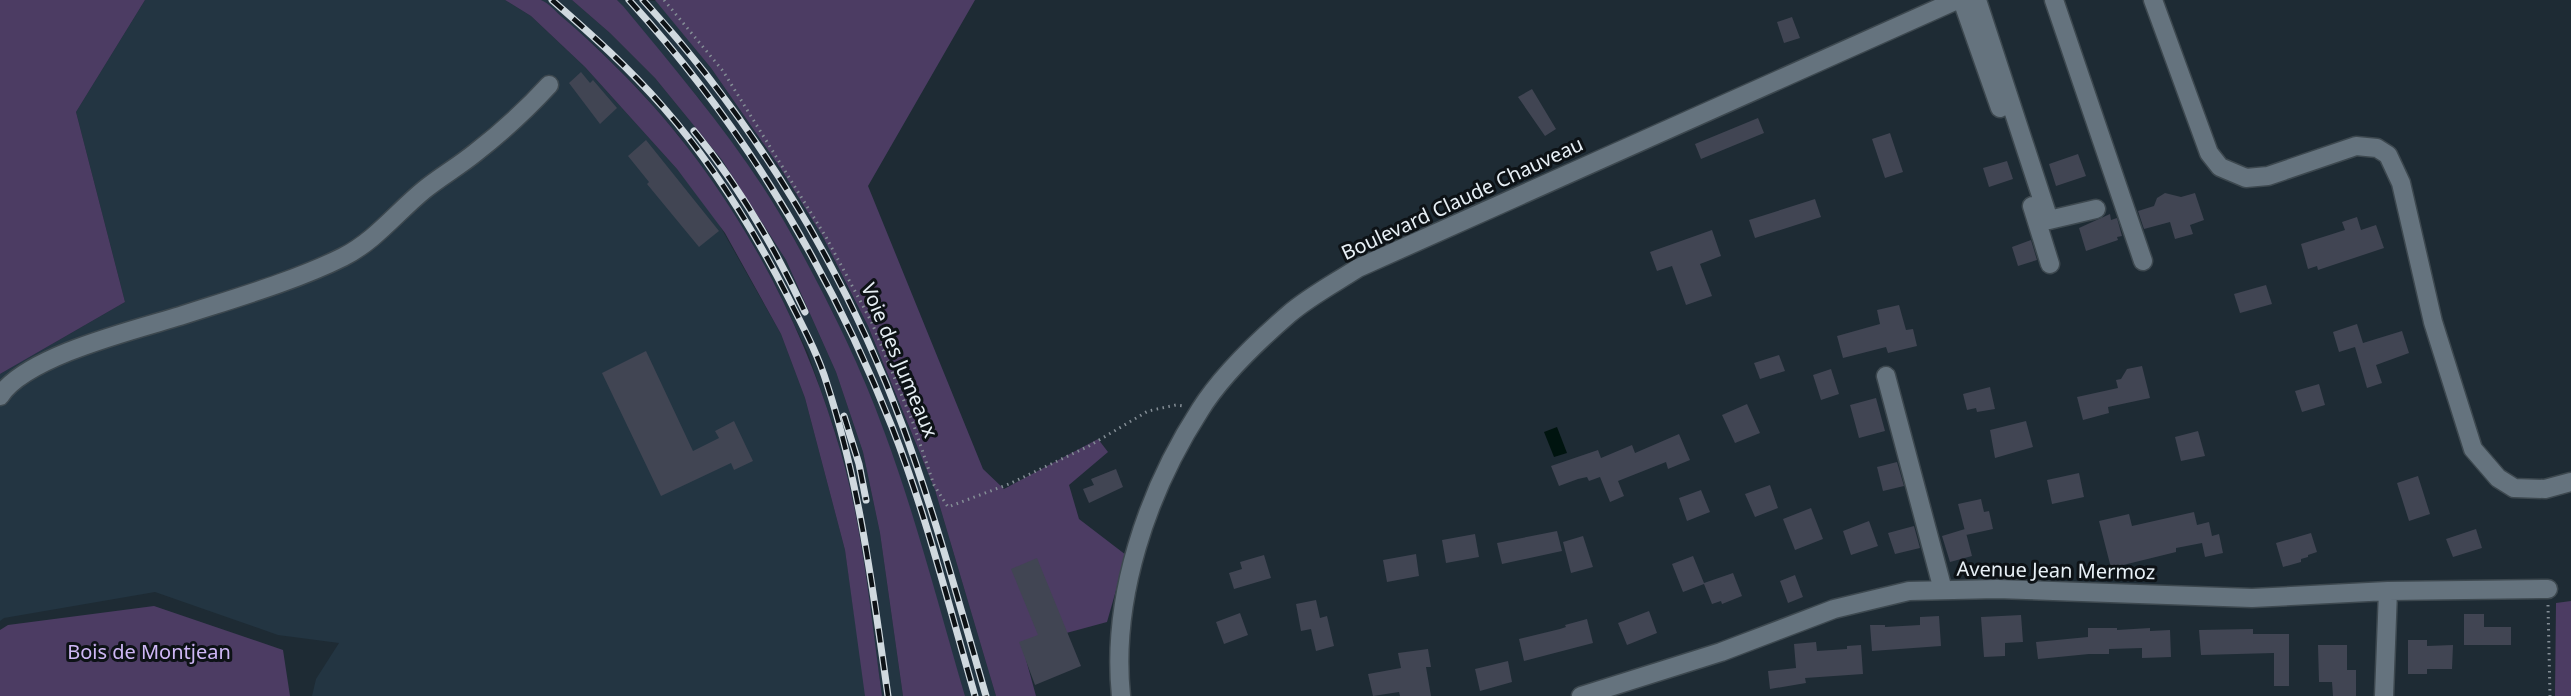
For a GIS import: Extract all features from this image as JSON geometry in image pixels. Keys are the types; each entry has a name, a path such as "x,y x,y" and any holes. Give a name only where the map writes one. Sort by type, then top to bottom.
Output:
{"street":[{"name":"Boulevard Claude Chauveau","path":"1121,696 1121,624 1133,563 1152,505 1172,460 1200,410 1226,377 1290,313 1358,268 1957,0"},
{"path":"1962,0 2017,157 2050,264"},
{"path":"1977,0 2049,220 2096,209"},
{"path":"2054,0 2143,261"},
{"path":"2153,0 2209,153 2220,167 2246,178 2268,176 2356,146 2377,148 2388,155 2401,183 2433,322 2474,449 2498,478 2514,488 2545,489 2571,482"},
{"path":"0,396 21,375 38,364 141,327 256,291 342,258 362,246 423,191 477,152 520,115 549,85"},
{"path":"1886,376 1943,590"},
{"name":"Avenue Jean Mermoz","path":"1581,696 1722,652 1834,609 1909,591 1997,589 2252,598 2388,591 2548,589"},
{"path":"2384,696 2388,591"}],"path":[{"name":"Voie des Jumeaux","path":"664,0 723,70 826,237 872,323 913,423 934,485 948,507 1009,484 1089,446 1148,411 1176,405 1200,410"},
{"path":"2548,589 2550,696"}],"shaded area":[{"path":"145,0 505,0 531,16 585,67 677,169 716,219 781,334 805,398 845,550 866,696 312,696 316,679 339,643 278,635 155,592 4,618 0,621 0,374 125,302 76,112"},
{"path":"541,0 572,0 610,33 655,78 722,160 786,260 836,372 863,452 880,533 903,696 882,696 857,524 836,435 808,353 774,283 734,215 679,136 640,91 592,43"},
{"path":"617,0 657,1 711,68 781,169 823,237 868,326 935,490 996,696 965,696 883,429 833,313 792,235 753,173 700,100"},
{"path":"1557,427 1567,453 1554,457 1544,432"}],"green space":[{"path":"0,0 145,0 76,112 125,302 0,374"},
{"path":"505,0 544,1 625,76 660,114 724,197 777,288 818,384 844,465 859,530 882,696 865,696 845,550 805,398 781,334 725,233 677,169 585,67 531,16"},
{"path":"572,0 617,0 623,6 735,147 756,176 793,237 842,332 896,463 965,696 903,696 880,533 863,452 836,372 786,260 722,160 655,78 610,33"},
{"path":"655,0 975,0 868,186 983,469 1004,489 1098,439 1108,452 1069,485 1079,519 1126,555 1107,622 1022,645 1036,696 996,696 935,490 868,326 823,237 781,169 711,68"},
{"path":"2571,601 2571,696 2555,696 2556,603"},
{"name":"Bois de Montjean","path":"154,606 283,650 290,696 0,696 0,630 8,625"}],"building":[{"path":"1792,17 1800,38 1784,43 1777,22"},
{"path":"581,72 590,83 593,80 617,108 600,124 569,83"},
{"path":"1532,89 1556,129 1545,136 1518,97"},
{"path":"1758,118 1764,133 1701,159 1695,144"},
{"path":"1890,133 1903,172 1885,178 1872,139"},
{"path":"646,140 719,231 699,247 647,184 649,182 628,156"},
{"path":"2078,154 2086,176 2056,186 2049,164"},
{"path":"2007,161 2013,179 1989,187 1983,168"},
{"path":"2165,193 2181,197 2195,193 2204,220 2190,225 2193,234 2175,239 2170,222 2144,229 2138,211 2154,206 2157,198"},
{"path":"1815,199 1821,217 1755,238 1749,220"},
{"path":"2110,214 2111,220 2117,218 2122,236 2117,237 2118,240 2086,251 2079,228"},
{"path":"2357,217 2361,230 2376,225 2384,248 2318,270 2317,266 2308,269 2301,244 2345,230 2342,222"},
{"path":"1712,230 1721,256 1700,264 1712,296 1686,305 1672,266 1657,271 1650,252"},
{"path":"2031,240 2037,260 2018,266 2012,247"},
{"path":"2266,285 2272,304 2240,313 2234,294"},
{"path":"1899,305 1906,330 1913,329 1917,346 1888,353 1886,347 1843,358 1837,336 1880,324 1877,310"},
{"path":"2357,324 2363,343 2402,331 2409,353 2376,365 2382,383 2367,388 2355,347 2339,352 2333,332"},
{"path":"646,351 693,451 719,438 715,431 734,421 753,461 734,470 731,463 661,496 602,373"},
{"path":"1779,355 1785,371 1760,379 1754,363"},
{"path":"2142,366 2150,398 2108,407 2109,413 2083,420 2077,397 2118,388 2116,380 2121,379 2127,369"},
{"path":"1831,369 1839,394 1821,400 1813,375"},
{"path":"2319,384 2325,405 2302,412 2295,391"},
{"path":"1990,387 1995,409 1977,412 1976,408 1967,410 1963,394"},
{"path":"1876,398 1885,431 1859,438 1850,405"},
{"path":"1747,404 1760,433 1735,443 1722,415"},
{"path":"2026,421 2033,447 1995,458 1990,430"},
{"path":"2198,431 2205,456 2181,461 2175,437"},
{"path":"1679,434 1690,460 1668,469 1666,462 1618,481 1624,496 1610,502 1600,477 1589,481 1587,477 1559,486 1551,466 1598,450 1601,458 1632,445 1635,453"},
{"path":"1897,462 1904,486 1883,491 1877,467"},
{"path":"1116,469 1123,487 1089,503 1083,489 1094,485 1091,479"},
{"path":"2079,473 2084,497 2052,504 2047,480"},
{"path":"2418,476 2430,514 2409,521 2397,483"},
{"path":"1770,485 1778,508 1755,517 1745,494"},
{"path":"1701,490 1710,512 1687,521 1679,498"},
{"path":"1981,499 1984,512 1989,511 1993,529 1966,535 1958,504"},
{"path":"1811,508 1823,539 1795,550 1783,519"},
{"path":"2194,512 2197,525 2209,522 2212,536 2219,534 2223,553 2205,557 2202,543 2176,548 2176,552 2111,568 2099,521 2129,514 2132,526"},
{"path":"1869,521 1878,546 1851,555 1843,531"},
{"path":"1914,526 1920,548 1895,554 1888,533"},
{"path":"1965,529 1972,556 1950,562 1942,536"},
{"path":"2476,529 2482,548 2453,557 2446,539"},
{"path":"1557,531 1562,551 1502,564 1497,543"},
{"path":"2311,533 2317,552 2301,559 2301,562 2283,567 2276,543"},
{"path":"1475,534 1479,557 1446,563 1442,540"},
{"path":"1583,536 1593,567 1571,573 1563,542"},
{"path":"1416,554 1419,576 1387,582 1383,560"},
{"path":"1264,555 1271,578 1234,589 1229,573 1242,569 1240,562"},
{"path":"1693,556 1704,583 1733,573 1742,596 1722,604 1721,601 1712,604 1704,584 1683,592 1672,564"},
{"path":"1037,558 1081,666 1035,685 1019,642 1038,635 1011,569"},
{"path":"1795,575 1803,597 1788,603 1780,581"},
{"path":"1316,600 1320,618 1327,616 1334,646 1316,651 1311,629 1301,631 1296,604"},
{"path":"1649,611 1657,633 1627,645 1618,623"},
{"path":"1240,613 1248,635 1224,644 1216,622"},
{"path":"2464,614 2484,614 2484,627 2511,627 2511,645 2464,645"},
{"path":"2021,615 2023,642 2005,643 2005,656 1984,657 1981,617"},
{"path":"1939,616 1941,646 1872,651 1870,625 1885,625 1885,627 1920,625 1920,617"},
{"path":"1587,619 1593,643 1524,661 1519,639 1560,629 1566,627 1565,625"},
{"path":"2088,628 2170,630 2171,657 2142,658 2142,648 2109,649 2109,654 2038,659 2036,642 2088,637"},
{"path":"2253,629 2253,634 2289,634 2289,686 2274,686 2274,653 2201,655 2199,630"},
{"path":"2408,640 2427,640 2427,646 2453,645 2452,669 2427,669 2427,674 2408,674"},
{"path":"1816,642 1817,651 1847,649 1847,646 1861,645 1863,674 1805,678 1806,683 1770,689 1768,671 1796,668 1794,644"},
{"path":"2318,645 2347,645 2347,670 2356,670 2356,696 2333,696 2332,682 2319,682"},
{"path":"1428,649 1431,667 1426,667 1431,696 1400,696 1399,692 1373,696 1368,674 1401,668 1398,653"},
{"path":"1508,661 1512,682 1480,691 1475,669"}],"railway":[{"path":"552,0 637,79 699,151 761,247 809,340 827,384 857,499 888,696"},
{"path":"629,0 709,97 746,149 812,256 841,312 868,369 916,493 975,696"},
{"path":"643,0 723,96 759,148 794,201 854,312 880,369 915,460 986,696"},
{"path":"694,131 726,173 755,218 805,312"},
{"path":"844,416 859,464 866,500"}]}
